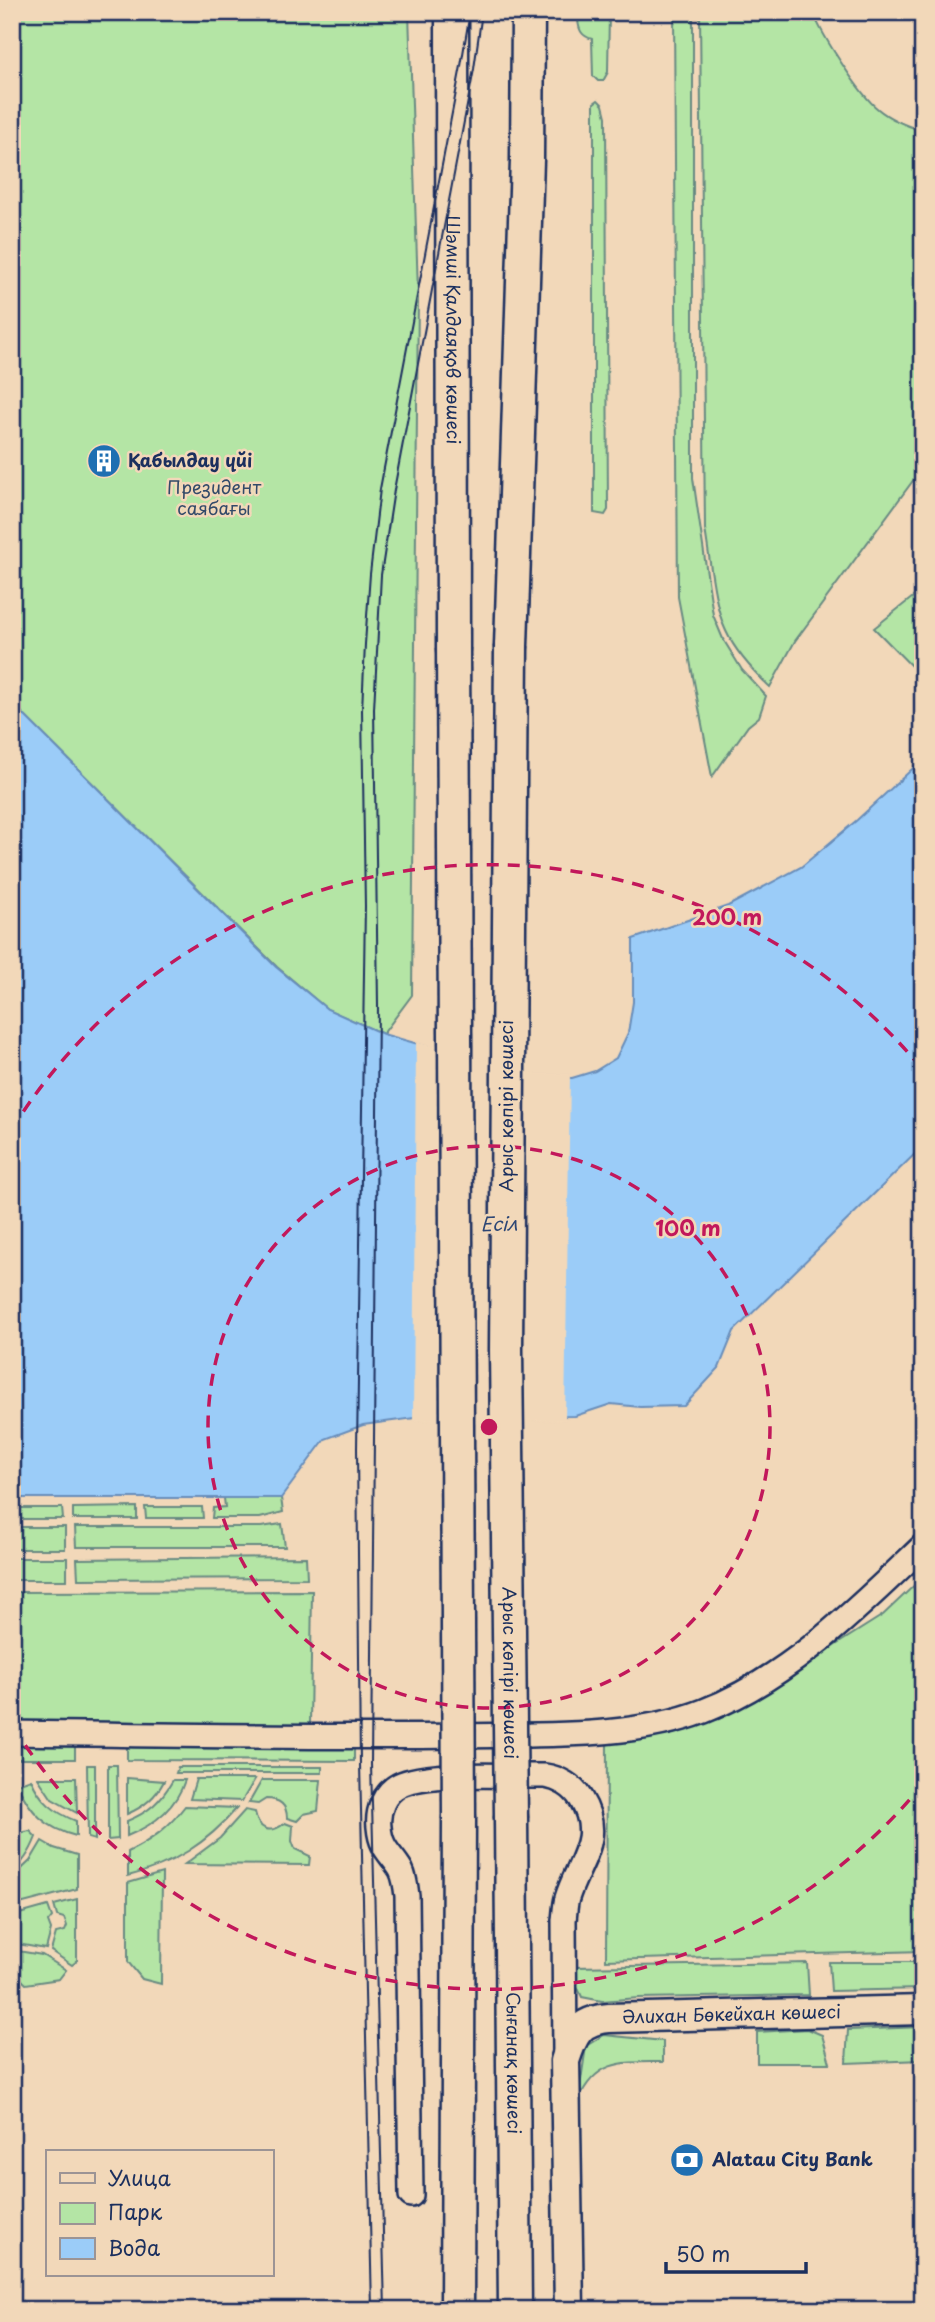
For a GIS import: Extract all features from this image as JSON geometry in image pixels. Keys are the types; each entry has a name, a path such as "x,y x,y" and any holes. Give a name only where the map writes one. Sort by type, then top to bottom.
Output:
{"main road":[{"name":"Шәмші Қалдаяқов көшесі","path":"452,12 457,2310"},
{"name":"Арыс көпірі көшесі","path":"511,1818 506,1350 511,646 527,160 528,12"},
{"name":"Сығанақ көшесі","path":"511,1818 515,2310"}],"street":[{"path":"12,1733 388,1738 566,1734 626,1729 670,1721 703,1712 740,1695 778,1670 819,1640 923,1546"},
{"path":"411,2195 407,1896 405,1879 400,1868 388,1855 383,1844 379,1820 381,1806 388,1793 413,1781 438,1777 555,1778 578,1794 587,1808 591,1836 587,1853 567,1899 564,1920 569,2310"},
{"name":"Әлихан Бөкейхан көшесі","path":"565,2061 570,2043 578,2031 586,2022 597,2018 923,2010"}],"green space":[{"name":"Президент саябағы","path":"12,12 409,12 418,292 412,995 383,1034 327,1009 277,967 12,703"},
{"path":"590,12 609,13 608,72 603,81 598,81 593,76 592,39 583,35 578,24 578,20"},
{"path":"674,12 693,12 693,478 713,615 723,639 742,670 766,696 759,717 748,726 712,777 678,597"},
{"path":"700,12 813,12 842,64 870,102 883,113 923,131 923,467 795,641 770,687 745,661 726,631 715,595 705,529"},
{"path":"598,100 603,105 606,117 608,510 605,515 594,513 594,103"},
{"path":"923,589 923,678 874,628"},
{"path":"224,1498 281,1498 283,1512 260,1518 212,1518 213,1508 225,1507"},
{"path":"137,1507 137,1519 73,1519 73,1508"},
{"path":"145,1507 202,1507 203,1518 146,1518"},
{"path":"12,1508 62,1508 63,1519 12,1519"},
{"path":"282,1524 285,1547 76,1547 75,1527 261,1527"},
{"path":"12,1527 65,1527 65,1549 12,1549"},
{"path":"306,1557 307,1578 78,1579 77,1559"},
{"path":"12,1558 67,1558 67,1580 12,1580"},
{"path":"923,1577 923,1951 606,1960 607,1740 719,1719 883,1615"},
{"path":"312,1591 310,1725 12,1721 12,1592"},
{"path":"12,1745 75,1745 75,1759 12,1759"},
{"path":"127,1746 354,1748 354,1761 127,1760"},
{"path":"87,1765 95,1765 95,1840 88,1838"},
{"path":"108,1765 117,1765 118,1839 108,1840"},
{"path":"178,1767 322,1767 322,1773 176,1773"},
{"path":"38,1778 76,1778 77,1813 52,1799"},
{"path":"127,1778 164,1781 149,1801 127,1814"},
{"path":"31,1779 49,1805 76,1821 76,1836 47,1823 33,1811 17,1784"},
{"path":"196,1779 255,1779 242,1801 190,1799"},
{"path":"173,1780 185,1780 170,1807 155,1821 127,1836 127,1821 154,1805"},
{"path":"262,1780 321,1780 318,1811 304,1814 297,1821 287,1818 286,1809 278,1801 266,1799 258,1804 249,1803"},
{"path":"185,1806 237,1808 214,1832 188,1851 160,1866 128,1876 128,1852 159,1832"},
{"path":"245,1810 255,1812 259,1823 266,1829 274,1829 285,1823 293,1826 292,1841 295,1849 310,1856 309,1865 185,1864 220,1838"},
{"path":"30,1831 36,1837 34,1842 24,1860 12,1871 12,1834"},
{"path":"42,1841 77,1855 77,1889 12,1906 12,1878 30,1861"},
{"path":"162,1873 161,1984 142,1979 128,1962 128,1883"},
{"path":"77,1899 77,1961 72,1965 51,1951 56,1933 65,1931 67,1926 64,1918 57,1916 54,1905"},
{"path":"48,1906 52,1917 48,1922 51,1930 46,1949 12,1943 12,1916"},
{"path":"12,1950 42,1955 66,1970 59,1979 26,1984 12,1970"},
{"path":"829,1962 923,1962 923,1989 831,1991"},
{"path":"807,1963 809,1995 602,2001 582,1997 575,1982 574,1967"},
{"path":"923,2027 923,2060 846,2063 848,2030"},
{"path":"808,2029 822,2035 830,2063 757,2063 757,2032"},
{"path":"604,2035 663,2041 663,2062 623,2063 602,2070 585,2087 578,2101 586,2046"}],"water":[{"name":"Есіл","path":"12,703 276,967 327,1009 383,1034 535,1077 572,1078 595,1071 616,1058 628,1033 633,1002 633,939 728,906 801,867 923,759 923,1146 734,1331 719,1368 684,1406 640,1407 611,1404 575,1416 422,1417 363,1425 325,1439 281,1498 12,1498"}],"pier":[{"path":"416,1042 536,1074 570,1074 565,1420 413,1421"}],"tram line":[{"path":"372,2310 360,1764 357,1448 365,906 362,710 370,574 380,489 470,12"},
{"path":"385,2310 371,1764 378,1005 374,709 381,575 394,490 474,69 482,12"}],"place":[{"name":"Қабылдау үйі","path":"104,461"},
{"name":"Alatau City Bank","path":"687,2160"}]}
